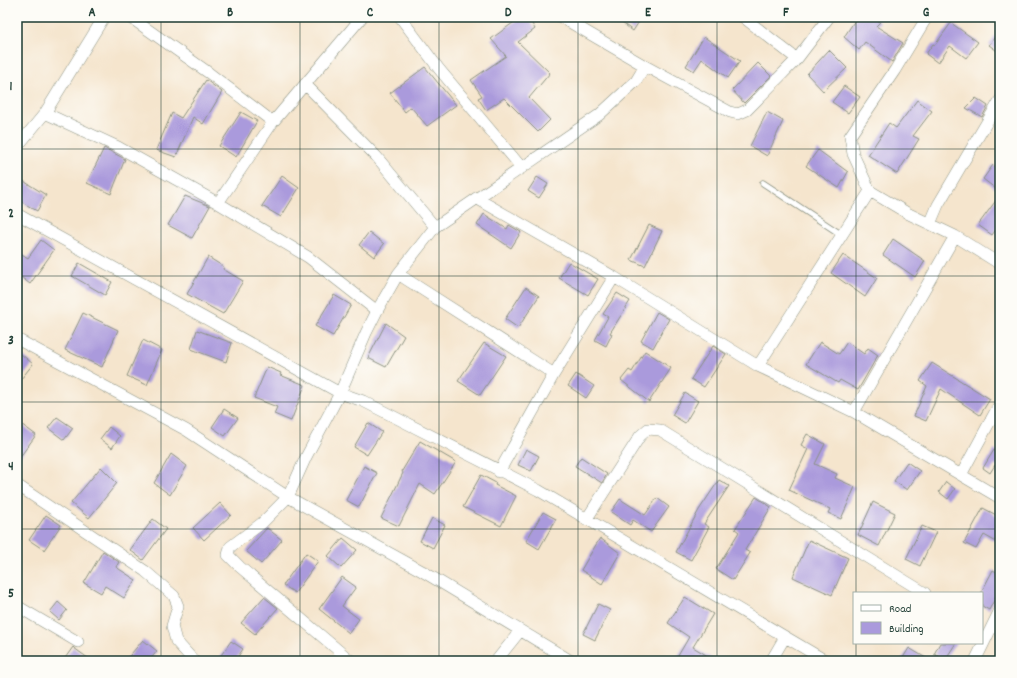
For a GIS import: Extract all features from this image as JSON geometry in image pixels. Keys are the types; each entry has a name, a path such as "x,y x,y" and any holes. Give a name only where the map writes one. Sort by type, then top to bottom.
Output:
{"street":[{"path":"17,147 45,113 104,17"},
{"path":"130,17 209,73 273,122"},
{"path":"218,203 273,122 362,17"},
{"path":"400,17 438,69 522,168"},
{"path":"560,17 645,66 730,112 738,114 747,110 797,60 829,17"},
{"path":"743,17 797,60"},
{"path":"927,17 895,70 850,136 853,154 870,191 955,236 1000,264"},
{"path":"351,661 228,555 230,547 262,523 288,496 306,457 340,393 377,311 398,274 435,227 599,115 636,81 645,66"},
{"path":"305,84 376,156 435,227"},
{"path":"930,224 938,205 1000,100"},
{"path":"45,113 118,147 218,203 308,257 377,311"},
{"path":"758,366 870,191"},
{"path":"476,198 614,277 758,366 854,412 1000,498"},
{"path":"17,214 340,393 364,401 499,472 538,490 586,520 826,661"},
{"path":"854,412 955,236"},
{"path":"398,274 554,374"},
{"path":"499,472 554,374 614,277"},
{"path":"17,339 186,430 288,496 422,571 571,661"},
{"path":"961,475 1000,403"},
{"path":"586,520 640,436 648,428 660,430 923,592"},
{"path":"17,485 145,571 174,596 178,606 172,626 176,641 194,661"},
{"path":"17,606 78,642"},
{"path":"985,630 1000,610"},
{"path":"496,661 520,631"},
{"path":"771,661 785,637"},
{"path":"975,661 980,644"}],"lane":[{"path":"763,182 842,235"}],"building":[{"path":"521,17 528,17 535,29 518,42 550,73 529,98 550,120 538,132 504,98 486,110 478,98 482,96 471,80 506,56 491,39"},
{"path":"614,17 642,17 633,31"},
{"path":"857,17 873,17 880,22 876,26 903,43 892,62 865,42 859,50 844,37"},
{"path":"951,23 978,42 966,58 950,46 938,63 926,54 933,44 935,45"},
{"path":"1000,30 1000,53 989,45"},
{"path":"704,37 740,61 728,78 702,59 694,71 686,66"},
{"path":"829,50 847,68 823,91 807,74"},
{"path":"758,63 771,76 744,103 732,90"},
{"path":"425,67 456,105 427,126 411,107 405,112 390,93"},
{"path":"206,80 222,92 203,124 193,117 176,157 156,150 172,113 181,118"},
{"path":"844,86 860,97 848,113 832,102"},
{"path":"976,98 988,106 982,117 966,108"},
{"path":"917,100 932,111 913,136 919,139 897,174 868,155 889,123 896,128"},
{"path":"241,112 257,121 236,157 219,146"},
{"path":"767,112 783,121 767,156 750,146"},
{"path":"104,148 125,159 111,194 87,183"},
{"path":"818,150 848,172 839,188 806,166"},
{"path":"993,165 1000,170 1000,192 983,179"},
{"path":"282,176 299,188 281,217 262,206"},
{"path":"17,177 46,195 37,211 17,199"},
{"path":"537,177 548,184 539,198 528,191"},
{"path":"1000,195 1000,224 992,235 978,225"},
{"path":"185,196 210,206 192,238 168,225"},
{"path":"484,214 507,229 509,225 521,232 511,248 477,225"},
{"path":"649,225 662,231 645,266 631,260"},
{"path":"369,232 384,244 374,257 359,245"},
{"path":"893,239 925,261 915,277 883,255"},
{"path":"41,240 54,250 30,284 17,274 17,251 28,258"},
{"path":"843,255 877,278 865,297 831,273"},
{"path":"208,257 224,267 223,269 243,281 223,314 187,294"},
{"path":"569,262 598,279 588,295 559,278"},
{"path":"79,263 112,282 105,295 72,276"},
{"path":"526,287 539,296 518,328 505,319"},
{"path":"617,293 630,301 610,333 612,334 606,346 595,340 608,317 603,314"},
{"path":"334,295 351,305 333,336 315,326"},
{"path":"657,312 669,319 653,348 641,341"},
{"path":"83,313 118,330 102,367 65,350"},
{"path":"386,323 404,336 386,367 368,358"},
{"path":"197,330 232,343 226,362 191,349"},
{"path":"143,340 162,350 147,385 127,376"},
{"path":"820,342 839,354 847,342 864,354 868,348 878,355 858,390 840,380 838,383 806,364"},
{"path":"484,343 506,356 480,395 458,381"},
{"path":"713,346 726,354 704,387 691,379"},
{"path":"645,351 671,368 649,402 621,380 629,370 632,372"},
{"path":"21,354 33,364 17,384 17,359"},
{"path":"932,363 990,399 980,415 941,389 926,421 914,416 927,386 920,381"},
{"path":"267,367 281,373 280,375 305,385 291,421 274,414 277,407 254,398"},
{"path":"576,374 594,386 586,398 568,386"},
{"path":"685,393 698,401 685,423 672,415"},
{"path":"224,409 238,418 225,436 212,427"},
{"path":"57,417 73,428 64,440 48,428"},
{"path":"17,421 36,435 17,461"},
{"path":"368,423 382,432 367,455 354,447"},
{"path":"109,427 120,436 112,448 100,439"},
{"path":"807,434 825,444 815,464 837,474 835,478 855,487 841,519 828,513 830,509 789,490 808,449 801,445"},
{"path":"420,441 456,462 435,494 420,484 399,526 381,518 403,473 402,471"},
{"path":"526,449 539,456 531,471 518,465"},
{"path":"994,450 1000,454 1000,469 995,465 990,473 983,468"},
{"path":"171,454 187,466 170,495 154,483"},
{"path":"581,457 607,474 602,483 575,466"},
{"path":"907,462 920,471 907,490 894,481"},
{"path":"364,466 377,473 359,507 346,500"},
{"path":"101,467 117,483 89,518 71,503"},
{"path":"481,475 496,483 495,485 516,496 501,526 463,507"},
{"path":"719,480 729,486 704,524 709,527 691,560 676,552 699,510"},
{"path":"946,482 955,489 948,499 939,492"},
{"path":"756,497 771,507 745,550 750,553 733,580 716,569 739,532 735,529"},
{"path":"657,498 669,507 651,532 633,520 630,525 611,512 620,499 645,515"},
{"path":"873,502 895,513 879,546 858,535"},
{"path":"220,503 231,515 204,540 193,528"},
{"path":"983,508 1000,517 1000,544 984,535 976,549 964,543"},
{"path":"543,512 556,519 539,549 526,541"},
{"path":"46,515 61,525 44,550 29,540"},
{"path":"432,518 445,525 433,548 420,541"},
{"path":"153,519 166,529 143,560 130,550"},
{"path":"922,526 936,532 920,566 906,559"},
{"path":"267,528 282,540 261,564 246,551"},
{"path":"343,538 357,550 341,568 328,556"},
{"path":"600,538 620,553 602,584 581,570"},
{"path":"809,540 848,558 832,595 793,577"},
{"path":"103,551 119,562 116,567 136,580 124,598 105,586 101,593 84,583"},
{"path":"306,553 318,561 295,593 283,585"},
{"path":"993,570 1000,574 1000,589 989,610 983,607 982,591"},
{"path":"342,577 356,587 342,606 359,619 349,633 319,609"},
{"path":"264,597 278,608 255,634 241,623"},
{"path":"685,597 713,614 693,647 716,661 675,661 689,637 668,623"},
{"path":"58,602 67,610 59,620 50,612"},
{"path":"598,604 610,610 595,640 583,634"},
{"path":"143,640 157,651 149,661 125,661"},
{"path":"231,641 243,649 235,661 217,661"},
{"path":"939,644 955,644 945,660 934,654"},
{"path":"73,647 74,648 92,661 63,661"},
{"path":"909,648 931,661 901,661"}]}
